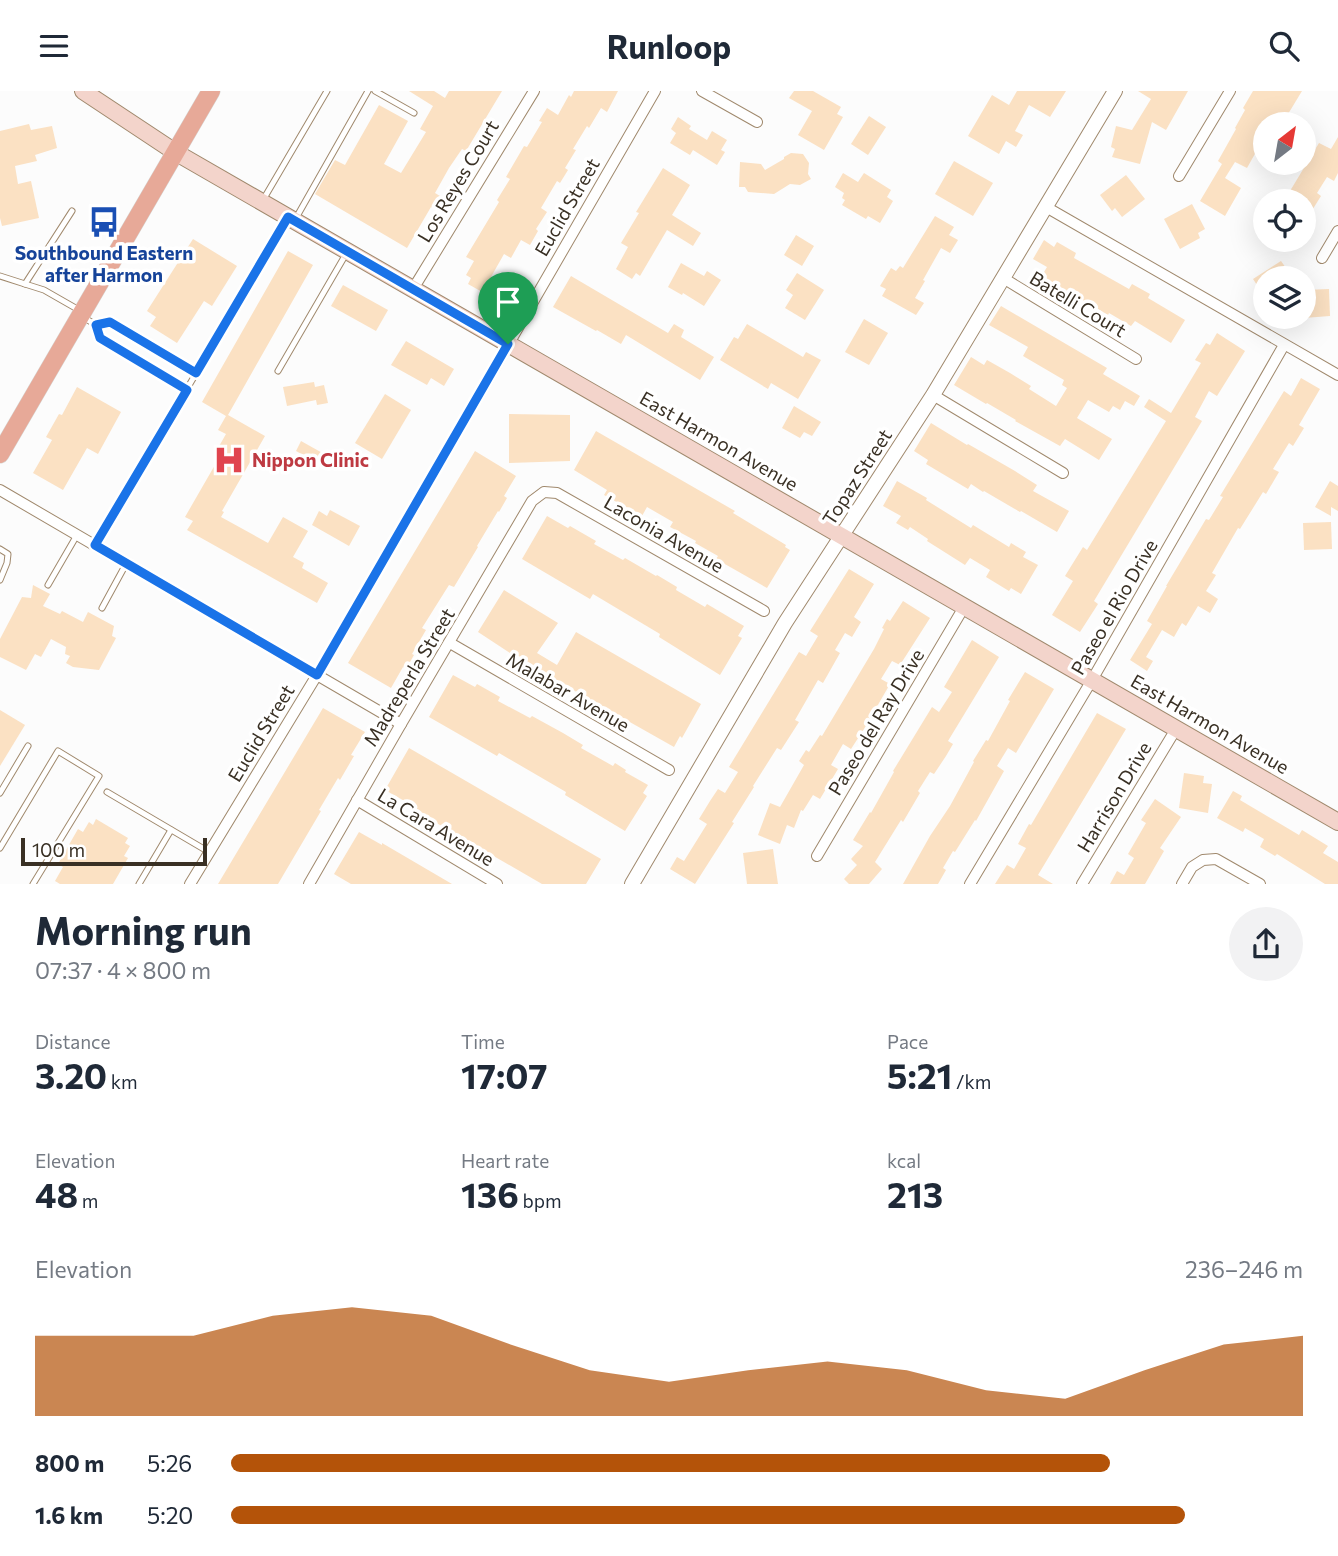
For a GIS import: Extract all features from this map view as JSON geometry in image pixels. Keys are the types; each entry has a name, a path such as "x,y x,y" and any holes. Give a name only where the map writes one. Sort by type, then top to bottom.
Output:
{"main road":[{"name":"East Harmon Avenue","path":"83,91 175,152 1338,822"},
{"path":"0,454 211,91"}],"street":[{"name":"Los Reyes Court","path":"413,289 534,91"},
{"name":"Euclid Street","path":"190,884 317,675 655,91"},
{"path":"702,91 757,122"},
{"name":"Topaz Street","path":"632,884 785,623 933,395 1115,91"},
{"path":"1179,176 1230,91"},
{"path":"1046,207 1338,375"},
{"path":"1322,258 1338,231"},
{"name":"Batelli Court","path":"1003,278 1136,359"},
{"name":"Paseo el Rio Drive","path":"971,884 1092,680 1284,345"},
{"path":"933,395 1063,473"},
{"path":"0,490 401,724"},
{"name":"Laconia Avenue","path":"544,492 557,493 764,611"},
{"name":"Madreperla Street","path":"309,884 533,501 544,492"},
{"name":"Paseo del Ray Drive","path":"817,856 964,607"},
{"name":"Malabar Avenue","path":"450,643 669,770"},
{"name":"Harrison Drive","path":"1082,884 1176,729"},
{"name":"La Cara Avenue","path":"357,800 497,884"},
{"path":"1182,884 1192,867 1203,860 1216,859 1260,884"}],"lane":[{"path":"262,202 327,91"},
{"path":"95,545 368,91"},
{"path":"375,91 414,113"},
{"path":"25,284 72,211"},
{"path":"278,371 347,251"},
{"path":"0,276 44,290 96,325 100,338 187,390"},
{"path":"96,325 110,322 196,373"},
{"path":"48,585 77,535"},
{"path":"0,549 8,554 8,563 0,580"},
{"path":"102,608 126,563"},
{"path":"0,793 28,746"},
{"path":"0,848 58,751 99,776 33,884"},
{"path":"107,792 209,852"},
{"path":"139,884 171,830"}],"building":[{"path":"409,91 434,91 445,98 449,91 502,91 466,151 462,149 449,168 435,193 440,196 407,248 315,194 335,160 345,165 379,105 408,121 384,164 401,173 426,132 420,129 433,106"},
{"path":"574,91 618,91 607,112 601,108 573,149 576,150 565,168 568,170 560,183 557,181 541,208 547,212 530,245 521,240 511,258 504,254 491,277 500,282 491,297 468,284 471,278 466,275 474,261 466,257 499,202 497,200 510,179 506,177 542,122 539,121 547,108 558,115"},
{"path":"794,91 813,91 841,107 837,114 843,117 824,150 798,135 812,111 789,98"},
{"path":"1017,91 1066,91 1050,117 1029,105 1015,131 1023,135 1016,147 1006,141 999,154 968,136 992,95 1009,105"},
{"path":"1138,91 1188,91 1166,130 1152,122 1140,164 1112,157 1115,149 1111,147 1116,126 1132,130 1151,99"},
{"path":"1253,91 1302,91 1289,112 1253,112 1253,157 1247,168 1235,162 1225,178 1241,188 1225,216 1200,201 1222,164 1218,161 1245,110 1243,108"},
{"path":"869,116 886,127 868,155 851,144"},
{"path":"678,117 691,126 689,129 707,140 712,131 727,140 721,150 725,152 717,165 693,150 690,155 670,143 676,133 671,129"},
{"path":"29,124 31,130 52,126 57,148 35,155 37,161 15,166 18,184 31,181 39,218 2,226 0,131"},
{"path":"1338,137 1338,173 1334,181 1327,177 1317,193 1321,196 1316,204 1316,189 1291,189 1300,175 1316,175 1316,148 1319,143 1331,149"},
{"path":"791,153 803,154 809,163 808,174 811,179 800,185 790,184 774,194 748,192 745,187 739,187 740,162 761,164 765,170"},
{"path":"954,161 993,183 973,216 935,194"},
{"path":"663,168 690,185 672,215 701,233 693,246 667,230 640,276 636,273 632,279 616,269 628,247 621,243"},
{"path":"843,173 858,182 864,173 891,190 887,197 893,201 880,223 868,216 866,219 842,205 845,200 842,198 844,193 835,187"},
{"path":"1126,175 1145,199 1122,217 1115,208 1112,211 1100,195"},
{"path":"1192,204 1205,229 1198,233 1200,238 1180,249 1164,219"},
{"path":"935,216 954,227 949,235 958,240 950,253 941,248 923,280 925,281 915,298 924,303 916,315 882,296 886,289 880,286 891,268 896,271 900,266 903,268"},
{"path":"796,235 814,246 802,266 784,255"},
{"path":"193,239 237,266 212,306 204,301 177,343 150,326 156,317 147,311"},
{"path":"1044,240 1054,247 1057,242 1076,253 1074,258 1129,289 1132,284 1150,294 1148,298 1185,320 1171,343 1135,321 1131,326 1109,313 1108,315 1095,307 1094,309 1041,277 1047,267 1033,259"},
{"path":"288,251 313,265 228,415 265,436 221,517 268,543 283,517 308,531 293,557 304,563 302,568 328,583 317,603 187,530 193,521 185,517 223,451 218,448 226,434 218,430 226,416 202,402"},
{"path":"681,263 704,276 707,271 721,280 704,306 668,287"},
{"path":"797,273 824,290 805,320 785,308 793,295 786,290"},
{"path":"571,276 668,333 674,324 684,330 681,337 714,357 700,380 626,335 621,344 553,307"},
{"path":"343,285 388,310 376,331 331,306"},
{"path":"1329,289 1330,316 1316,317 1316,290"},
{"path":"1001,306 1107,368 1103,374 1140,396 1134,406 1125,401 1120,410 1113,406 1109,412 1088,400 1077,418 1112,439 1099,460 1065,439 1060,446 954,385 971,357 984,365 987,360 1010,373 1056,406 1067,388 1062,385 1064,380 1023,356 1028,347 989,325"},
{"path":"864,319 888,333 869,365 845,352"},
{"path":"747,324 803,357 806,352 821,360 798,399 771,383 768,389 720,360 734,337 738,339"},
{"path":"1217,333 1245,351 1217,396 1209,391 1195,417 1202,421 1094,601 1098,604 1080,632 1052,615 1073,581 1065,576 1083,547 1087,550 1166,421 1144,407 1149,399 1171,413 1201,363 1195,360 1206,343 1210,345"},
{"path":"406,341 454,369 444,386 431,378 427,385 391,365"},
{"path":"1301,378 1320,389 1299,425 1304,428 1293,446 1289,443 1273,469 1279,472 1266,494 1263,492 1240,529 1238,528 1212,573 1216,575 1206,591 1218,599 1210,613 1198,606 1186,626 1182,623 1174,637 1162,630 1146,657 1153,661 1147,671 1130,660 1152,624 1147,621 1284,391 1291,396"},
{"path":"314,382 315,387 324,385 328,403 317,405 316,400 287,406 283,387"},
{"path":"77,387 121,412 98,454 87,448 63,490 33,473 52,440 46,437"},
{"path":"385,394 411,410 382,459 355,443"},
{"path":"794,406 821,422 812,436 804,432 800,438 782,428"},
{"path":"509,414 570,415 570,461 509,463"},
{"path":"931,423 1037,485 1033,491 1069,511 1057,532 971,484 968,489 926,464 928,460 914,451"},
{"path":"596,431 735,511 733,513 786,545 790,550 767,588 716,559 718,556 670,527 673,522 647,507 642,516 604,495 607,490 574,470"},
{"path":"301,441 326,455 321,465 296,451"},
{"path":"475,451 516,476 504,496 507,498 454,587 449,585 422,628 426,630 412,654 414,655 406,669 403,667 391,688 348,663"},
{"path":"897,481 971,528 973,525 1009,547 1011,543 1026,552 1023,557 1038,565 1021,594 1011,588 1009,591 986,577 990,570 970,558 965,565 910,527 908,530 896,523 901,516 883,506"},
{"path":"1330,481 1338,486 1338,511 1331,507 1331,516 1315,507"},
{"path":"330,510 360,526 349,546 312,525 319,511 327,516"},
{"path":"547,516 568,528 570,526 596,541 594,544 657,575 705,607 707,604 744,626 738,636 742,638 720,675 659,637 660,634 593,594 590,599 522,559"},
{"path":"1331,522 1332,549 1304,550 1303,523"},
{"path":"849,569 874,584 854,617 861,622 852,637 845,633 835,650 840,653 823,683 818,680 795,720 799,722 781,750 777,748 695,884 670,869 677,857 684,861 707,824 699,819 718,789 725,793 738,772 729,767 799,652 806,656 818,636 810,631"},
{"path":"33,585 50,594 43,606 60,614 62,611 83,622 88,612 114,626 112,636 116,638 99,670 73,667 66,663 70,656 65,654 66,647 51,639 41,657 35,654 26,670 0,657 0,639 22,597 31,598"},
{"path":"504,590 558,623 537,653 557,665 576,632 701,704 682,738 680,736 674,747 566,686 514,653 513,655 478,632"},
{"path":"903,601 930,618 900,665 892,661 881,679 890,684 864,729 851,749 843,744 831,765 838,769 820,799 813,795 803,811 801,810 794,828 787,825 780,844 758,835 770,803 780,807 804,765 799,761 806,750 809,752 820,735 822,736 874,649 887,619 890,621"},
{"path":"972,640 999,657 948,741 953,744 946,756 934,774 930,772 903,822 901,820 875,862 882,869 869,884 849,884 844,879 857,865 851,859 863,846 853,840 932,707 939,712 952,692 944,687"},
{"path":"1025,672 1054,689 1016,753 1008,748 997,766 1004,771 976,821 943,868 946,870 938,884 903,884 950,806 973,761 986,740 988,741"},
{"path":"453,675 475,687 477,684 500,697 498,701 563,733 583,745 581,748 613,766 615,763 648,785 643,793 647,796 625,831 565,795 566,792 499,753 497,756 429,717"},
{"path":"323,708 365,732 351,755 354,756 319,810 321,811 278,884 218,884"},
{"path":"0,710 25,725 0,766"},
{"path":"1097,713 1126,729 1038,875 1053,884 995,884 1007,865 1014,869 1026,848 1018,844"},
{"path":"409,748 601,859 586,884 542,884 407,806 408,803 385,790"},
{"path":"1184,773 1204,776 1203,783 1212,784 1208,813 1179,808"},
{"path":"1233,791 1242,796 1240,800 1299,835 1302,830 1328,846 1323,853 1338,862 1338,884 1325,884 1277,854 1275,856 1260,847 1264,839 1245,828 1243,832 1217,818"},
{"path":"1155,799 1181,817 1160,848 1164,851 1145,884 1110,884 1117,871 1124,875 1134,858 1128,854 1146,823 1141,820"},
{"path":"96,819 128,838 125,843 130,846 124,856 128,858 113,884 60,884 55,881 63,867 58,864 78,829 83,832 89,822 93,825"},
{"path":"359,832 452,884 351,884 334,874"},
{"path":"773,849 778,884 747,884 743,853"}],"place":[{"name":"Southbound Eastern after Harmon","path":"104,222"},
{"name":"Nippon Clinic","path":"229,460"}],"route":[{"path":"288,217 508,344 317,675 95,545 187,390 100,338 96,325 110,322 196,373 288,217"}]}
